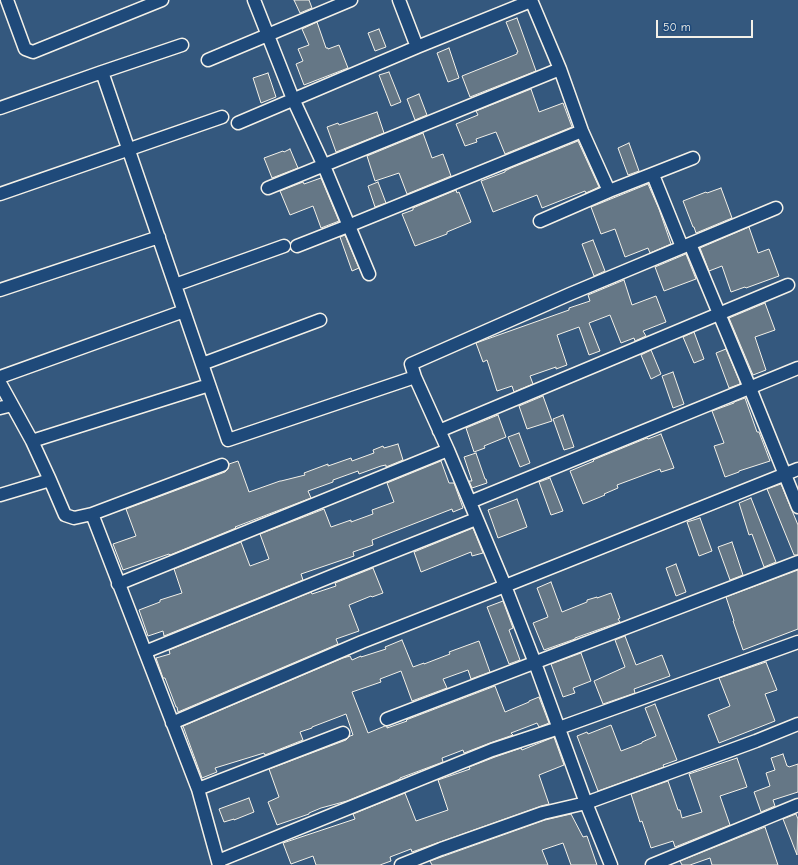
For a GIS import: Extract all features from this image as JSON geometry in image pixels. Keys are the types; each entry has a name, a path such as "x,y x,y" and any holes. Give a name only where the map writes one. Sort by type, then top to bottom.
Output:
{"street":[{"path":"7,0 25,49 32,52 162,0"},
{"path":"254,0 293,99 324,166 369,274"},
{"path":"208,60 351,0"},
{"path":"400,0 417,47"},
{"path":"238,122 531,0 560,69 582,131 609,192"},
{"path":"0,108 182,45"},
{"path":"268,188 560,69"},
{"path":"102,72 228,440 415,377"},
{"path":"0,194 222,117"},
{"path":"297,246 582,131"},
{"path":"540,221 692,158"},
{"path":"653,175 719,314 798,507"},
{"path":"608,864 535,663 505,586 448,450 415,377 411,364 570,294 776,208"},
{"path":"0,290 158,237"},
{"path":"175,285 284,246"},
{"path":"439,431 788,285"},
{"path":"0,377 184,311"},
{"path":"202,364 320,320"},
{"path":"470,502 798,368"},
{"path":"0,384 32,441 65,515 74,518 92,514 222,465"},
{"path":"32,441 209,385"},
{"path":"0,408 12,405"},
{"path":"118,584 448,450"},
{"path":"172,723 362,642 798,468"},
{"path":"0,495 50,480"},
{"path":"92,514 198,789 218,863 492,750 559,728 798,642"},
{"path":"145,652 476,519"},
{"path":"386,719 798,562"},
{"path":"401,865 440,849 543,813 586,803 756,741 798,724"},
{"path":"198,789 344,733"},
{"path":"652,865 798,805"}],"building":[{"path":"294,0 309,0 312,8 300,13"},
{"path":"517,18 536,71 470,97 462,76 517,54 518,52 506,22"},
{"path":"317,22 326,48 328,49 339,45 348,68 304,85 296,64 303,61 298,49 309,45 302,29"},
{"path":"379,29 386,47 375,51 368,33"},
{"path":"449,48 459,78 448,82 437,53"},
{"path":"389,72 401,102 391,106 379,75"},
{"path":"268,73 276,97 261,103 253,78"},
{"path":"531,89 539,112 563,103 572,127 505,154 496,132 476,139 477,142 465,146 456,124 478,115 476,111"},
{"path":"419,94 427,115 415,120 407,99"},
{"path":"377,112 384,133 336,152 327,127 338,123 339,125"},
{"path":"423,133 432,158 443,154 451,176 407,194 399,173 375,181 367,156"},
{"path":"578,141 599,187 542,208 537,195 493,212 481,181"},
{"path":"629,143 639,171 628,175 618,148"},
{"path":"290,149 298,168 272,178 264,158"},
{"path":"321,178 339,221 321,228 313,206 290,215 280,191 303,182 304,184"},
{"path":"378,182 386,203 375,207 368,186"},
{"path":"648,184 659,209 671,244 650,253 648,248 625,257 615,229 601,234 591,207"},
{"path":"721,188 732,218 696,233 683,201"},
{"path":"456,190 457,193 459,192 471,222 447,232 447,234 415,246 402,214"},
{"path":"749,227 758,253 769,249 779,276 731,292 722,266 709,271 700,248"},
{"path":"345,235 359,268 352,271 340,237"},
{"path":"593,240 605,271 594,276 582,244"},
{"path":"686,254 696,279 664,291 655,267"},
{"path":"624,280 632,305 656,296 666,322 643,331 646,336 635,341 634,338 621,343 610,315 589,323 600,351 589,355 579,327 557,335 567,365 556,369 556,367 530,376 533,384 514,392 512,386 497,391 487,360 483,362 476,343 569,310 569,308 590,301 588,295"},
{"path":"765,303 775,330 755,337 766,370 753,375 729,318"},
{"path":"694,332 704,359 694,363 683,337"},
{"path":"726,349 740,382 740,384 729,388 716,353"},
{"path":"651,350 661,374 651,379 641,355"},
{"path":"673,372 684,404 673,408 662,376"},
{"path":"543,396 552,421 527,429 519,406"},
{"path":"745,398 757,432 759,432 770,461 725,477 714,446 724,443 712,411"},
{"path":"498,415 506,437 474,452 466,428"},
{"path":"563,415 574,447 564,450 553,419"},
{"path":"519,433 530,463 520,467 508,437"},
{"path":"661,434 674,468 661,472 660,469 617,485 618,488 583,504 570,471 647,438 648,439"},
{"path":"398,444 403,460 386,467 386,465 381,466 359,474 358,471 333,480 333,482 308,491 311,498 235,527 236,528 170,555 169,554 123,570 113,544 136,536 126,509 225,472 228,469 229,464 238,461 249,492 280,481 305,475 304,473 328,464 328,466 351,458 352,461 374,453 373,450 383,446 384,448"},
{"path":"476,453 487,483 472,488 469,481 472,481 464,457"},
{"path":"441,461 449,483 454,483 463,508 453,512 452,509 372,540 373,545 353,552 354,556 301,574 303,580 164,636 163,631 148,636 139,610 160,602 160,600 182,593 174,569 241,542 250,566 269,559 260,534 324,509 331,527 373,514 372,510 394,502 387,483"},
{"path":"550,478 563,511 551,515 539,482"},
{"path":"781,484 798,525 798,555 794,555 767,489"},
{"path":"751,498 776,562 764,567 752,534 749,535 739,503"},
{"path":"517,499 527,527 498,538 488,510"},
{"path":"700,518 712,551 699,556 687,522"},
{"path":"473,528 483,553 472,556 471,552 421,572 414,552"},
{"path":"732,542 743,575 730,580 718,547"},
{"path":"676,564 686,592 676,596 666,568"},
{"path":"373,568 383,593 349,605 359,631 336,639 338,644 178,712 156,658 170,654 169,650 311,592 312,594 336,586 335,583"},
{"path":"798,570 798,629 743,650 726,597"},
{"path":"551,582 562,612 587,602 587,600 611,593 620,622 544,650 533,623 548,617 537,588"},
{"path":"503,601 513,628 509,630 520,660 509,664 487,607"},
{"path":"625,636 636,665 662,655 670,676 634,689 635,693 603,704 594,681 625,667 615,640"},
{"path":"402,640 413,667 450,654 449,652 479,641 490,672 471,679 468,670 443,679 447,688 412,701 401,671 380,679 381,682 352,692 368,733 385,726 387,726 387,728 407,721 406,720 495,686 505,712 539,697 549,723 539,727 537,723 511,733 513,735 464,753 463,750 442,758 443,762 400,778 347,801 321,808 309,814 277,825 268,802 279,797 269,769 346,740 353,735 346,714 300,732 303,740 265,755 264,753 215,768 217,772 202,778 183,726 343,658 350,656 352,660 386,649 385,647"},
{"path":"581,653 591,681 573,688 575,693 563,697 551,664"},
{"path":"766,662 777,690 765,694 775,721 719,743 708,715 730,706 719,678"},
{"path":"655,704 677,760 663,765 664,767 598,791 577,736 587,732 588,734 611,725 621,751 642,743 656,736 645,708"},
{"path":"554,737 564,765 539,775 549,804 412,852 411,849 390,857 391,861 380,865 316,865 313,856 291,864 283,843 355,819 353,814 405,793 416,821 448,810 438,780 470,769 469,767 495,757 521,748 522,750"},
{"path":"783,754 787,766 789,767 798,764 798,792 773,800 775,806 761,812 754,792 770,786 766,773 775,770 771,758"},
{"path":"737,758 747,787 720,796 730,825 675,847 673,841 651,848 642,821 640,822 631,794 668,781 682,818 702,812 689,774"},
{"path":"249,798 254,812 234,820 224,822 219,809"},
{"path":"571,814 583,837 587,836 597,865 571,865 563,843 542,850 548,865 432,865 430,861 545,820"},
{"path":"796,814 798,819 797,855 783,819"},
{"path":"765,827 778,865 712,865 710,858 690,865 682,865 680,861"}]}
